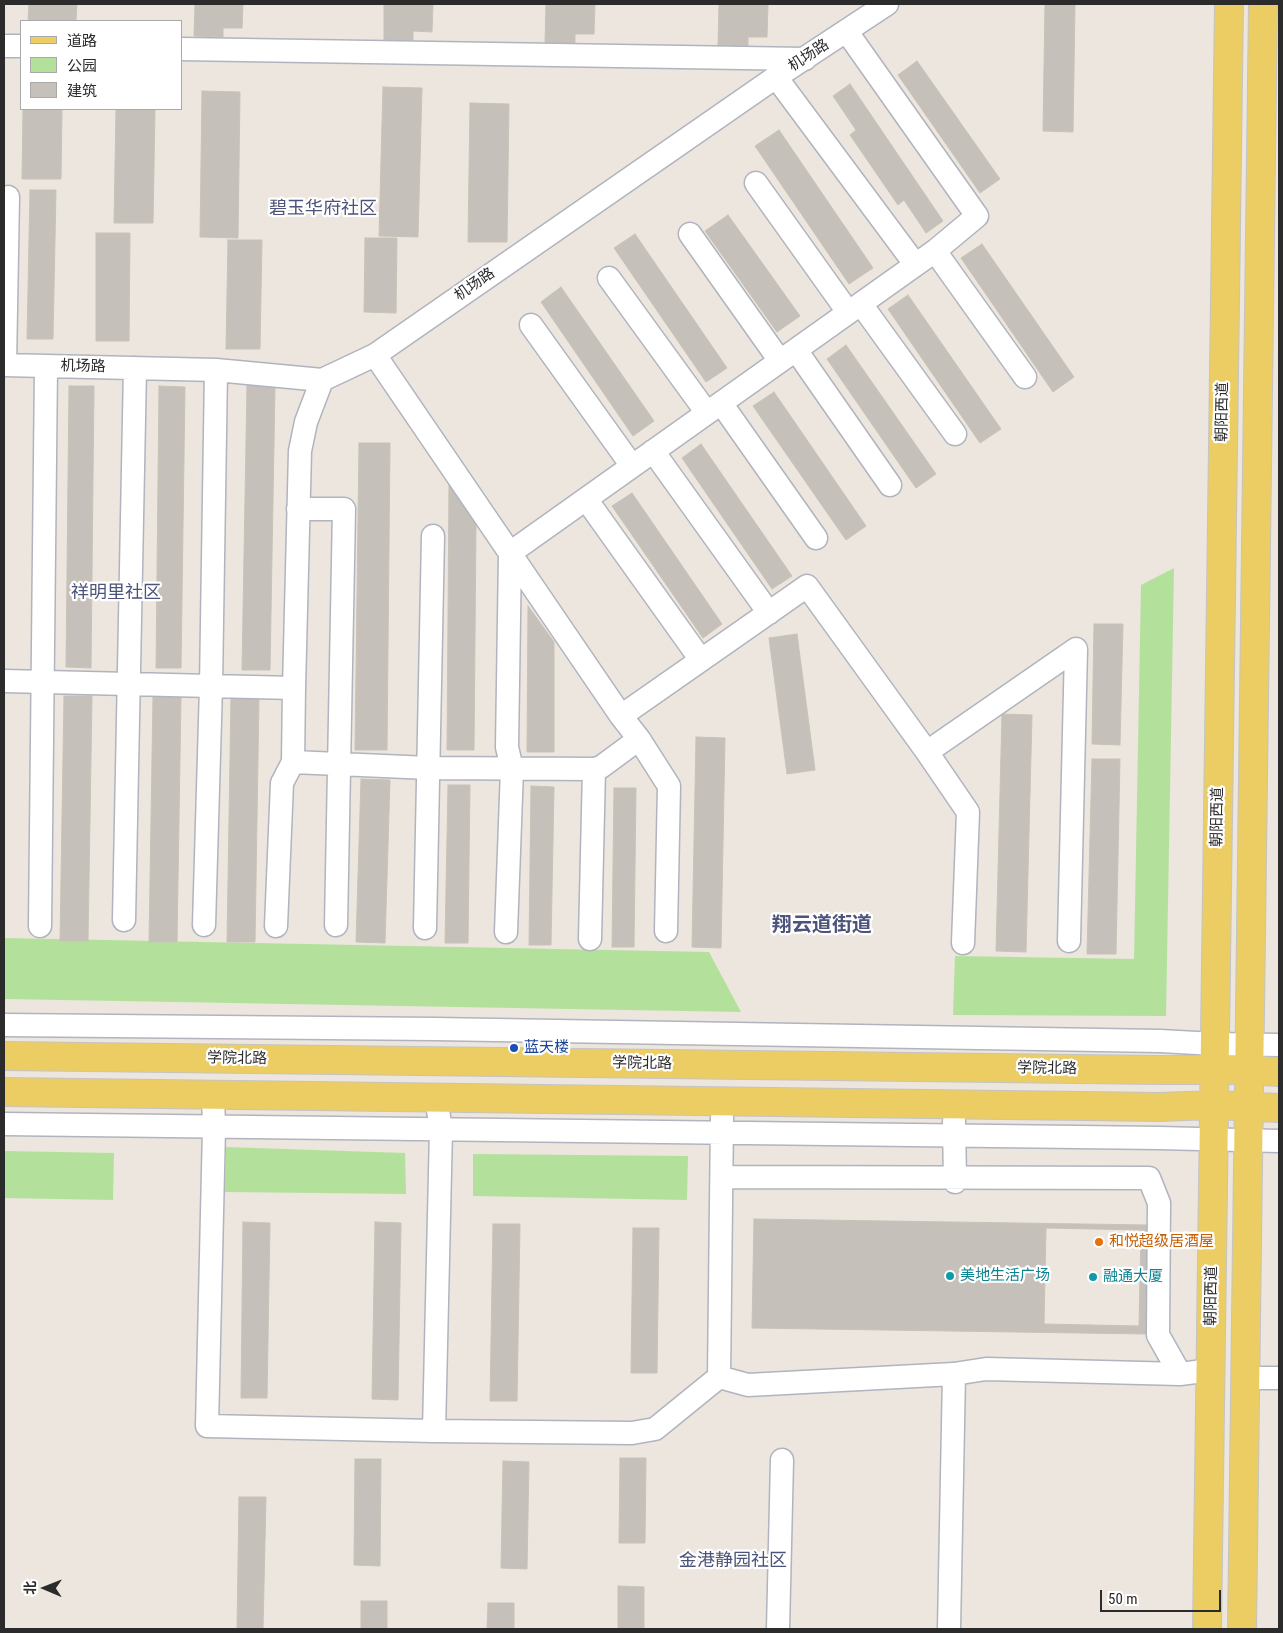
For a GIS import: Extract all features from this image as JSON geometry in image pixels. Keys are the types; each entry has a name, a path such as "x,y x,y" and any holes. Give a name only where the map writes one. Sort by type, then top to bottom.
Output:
{"main road":[{"name":"朝阳西道","path":"1207,1629 1229,4"},
{"path":"1242,1629 1263,4"},
{"name":"学院北路","path":"4,1056 438,1062 1248,1057 1279,1072"},
{"path":"436,1098 438,1062"},
{"path":"4,1092 1159,1107 1215,1105 1279,1108"}],"street":[{"name":"机场路","path":"4,365 216,370 322,380 375,355 776,77 887,4"},
{"path":"510,553 935,251 977,216 847,32"},
{"path":"4,46 20,46"},
{"path":"182,49 804,59"},
{"path":"776,77 915,264"},
{"path":"756,183 955,434"},
{"path":"4,365 8,198"},
{"path":"690,234 890,484"},
{"path":"935,251 1025,377"},
{"path":"610,278 816,538"},
{"path":"531,325 632,466"},
{"path":"375,355 670,786 666,931"},
{"path":"40,926 46,366"},
{"path":"124,920 135,368"},
{"path":"204,925 211,686 216,370"},
{"path":"276,926 282,782 292,762 300,452 306,422 322,380"},
{"path":"653,451 769,613"},
{"path":"586,499 701,660"},
{"path":"298,509 344,509 336,925"},
{"path":"425,928 433,536"},
{"path":"506,932 512,768 507,747 510,553"},
{"path":"621,716 808,586 968,812 963,943"},
{"path":"927,752 1076,648 1070,941"},
{"path":"4,681 294,688"},
{"path":"292,762 428,768 594,769 602,767 639,739"},
{"path":"590,939 594,769"},
{"path":"4,1025 435,1029 1160,1041 1215,1057"},
{"path":"435,1029 438,1062"},
{"path":"1248,1057 1279,1045"},
{"path":"213,1095 214,1128 207,1426 632,1433 655,1429 719,1377"},
{"path":"434,1431 441,1129 436,1098"},
{"path":"719,1377 722,1102"},
{"path":"954,1104 955,1179"},
{"path":"4,1124 214,1128 954,1135 1279,1141"},
{"path":"721,1179 955,1179 1152,1183 1159,1203 1158,1335 1180,1374"},
{"path":"719,1377 748,1386 954,1374 986,1369 1180,1374 1211,1370"},
{"path":"1245,1374 1279,1371"},
{"path":"949,1629 954,1374"},
{"path":"1245,1374 1279,1378"},
{"path":"778,1629 782,1460"}],"green space":[{"path":"1174,568 1166,1016 953,1015 955,956 1134,959 1141,585"},
{"path":"4,938 709,952 741,1012 4,999"},
{"path":"226,1147 405,1153 406,1194 225,1192"},
{"path":"4,1151 114,1153 113,1200 4,1198"},
{"path":"473,1154 688,1156 687,1200 473,1196"}],"building":[{"path":"29,4 77,4 76,20 28,20"},
{"path":"195,4 243,4 242,28 223,28 223,37 194,36"},
{"path":"384,4 433,4 432,32 413,31 413,40 384,40"},
{"path":"546,4 595,4 594,34 575,34 575,43 545,43"},
{"path":"719,4 768,4 767,37 748,37 748,46 718,46"},
{"path":"1045,4 1075,4 1073,132 1043,131"},
{"path":"917,61 1000,179 980,193 898,75"},
{"path":"850,84 943,221 926,233 904,200 898,205 850,135 856,130 833,96"},
{"path":"383,87 422,88 418,237 379,236"},
{"path":"202,91 240,92 238,238 200,237"},
{"path":"470,103 509,104 507,242 468,242"},
{"path":"23,110 62,110 61,179 22,179"},
{"path":"116,110 155,110 153,223 114,223"},
{"path":"779,130 873,268 849,284 755,146"},
{"path":"30,190 56,190 53,339 27,339"},
{"path":"728,215 800,316 777,332 705,231"},
{"path":"96,233 130,233 129,341 96,341"},
{"path":"635,234 727,368 706,382 614,248"},
{"path":"365,238 397,238 396,313 364,312"},
{"path":"228,240 262,240 260,349 226,349"},
{"path":"982,244 1074,377 1053,392 961,258"},
{"path":"561,287 654,421 633,436 541,302"},
{"path":"908,295 1001,429 980,443 888,309"},
{"path":"846,345 936,474 916,488 827,359"},
{"path":"247,385 275,386 270,670 242,670"},
{"path":"69,386 94,386 91,668 66,667"},
{"path":"159,386 185,387 181,668 156,668"},
{"path":"774,392 866,526 846,540 753,406"},
{"path":"359,443 390,443 387,750 355,750"},
{"path":"701,444 792,576 772,589 682,458"},
{"path":"449,485 476,521 474,750 447,750"},
{"path":"632,493 722,624 703,638 612,506"},
{"path":"528,606 554,642 554,752 527,752"},
{"path":"1094,624 1123,624 1120,745 1092,744"},
{"path":"797,634 815,770 787,774 769,638"},
{"path":"64,696 92,696 88,941 60,941"},
{"path":"153,697 181,697 177,942 149,942"},
{"path":"231,697 259,697 255,942 227,942"},
{"path":"1002,714 1032,715 1026,952 996,951"},
{"path":"696,737 725,738 721,948 692,947"},
{"path":"1092,759 1120,759 1116,954 1087,954"},
{"path":"361,779 390,780 385,943 356,942"},
{"path":"448,785 470,785 468,943 445,943"},
{"path":"531,786 554,787 551,945 529,945"},
{"path":"614,788 636,788 634,947 612,947"},
{"name":"美地生活广场","path":"754,1219 1148,1225 1146,1334 752,1328"},
{"path":"243,1222 270,1223 267,1398 241,1398"},
{"path":"375,1222 401,1223 398,1400 372,1399"},
{"path":"493,1224 520,1224 517,1401 490,1401"},
{"path":"633,1228 659,1228 657,1373 631,1373"},
{"name":"融通大厦","path":"1046,1228 1141,1230 1139,1326 1044,1324"},
{"path":"620,1458 646,1458 645,1543 619,1543"},
{"path":"355,1459 381,1459 380,1566 354,1565"},
{"path":"503,1461 529,1462 527,1569 501,1568"},
{"path":"239,1497 266,1497 263,1629 237,1629"},
{"path":"618,1586 644,1587 644,1629 618,1629"},
{"path":"361,1601 387,1601 387,1629 361,1629"},
{"path":"488,1603 514,1603 514,1629 487,1629"}],"place":[{"name":"蓝天楼","path":"514,1048"},
{"name":"和悦超级居酒屋","path":"1099,1242"},
{"name":"美地生活广场","path":"950,1276"},
{"name":"融通大厦","path":"1093,1277"}],"district":[{"name":"碧玉华府社区","path":"323,209"},
{"name":"祥明里社区","path":"116,593"},
{"name":"翔云道街道","path":"822,926"},
{"name":"金港静园社区","path":"733,1561"}]}
